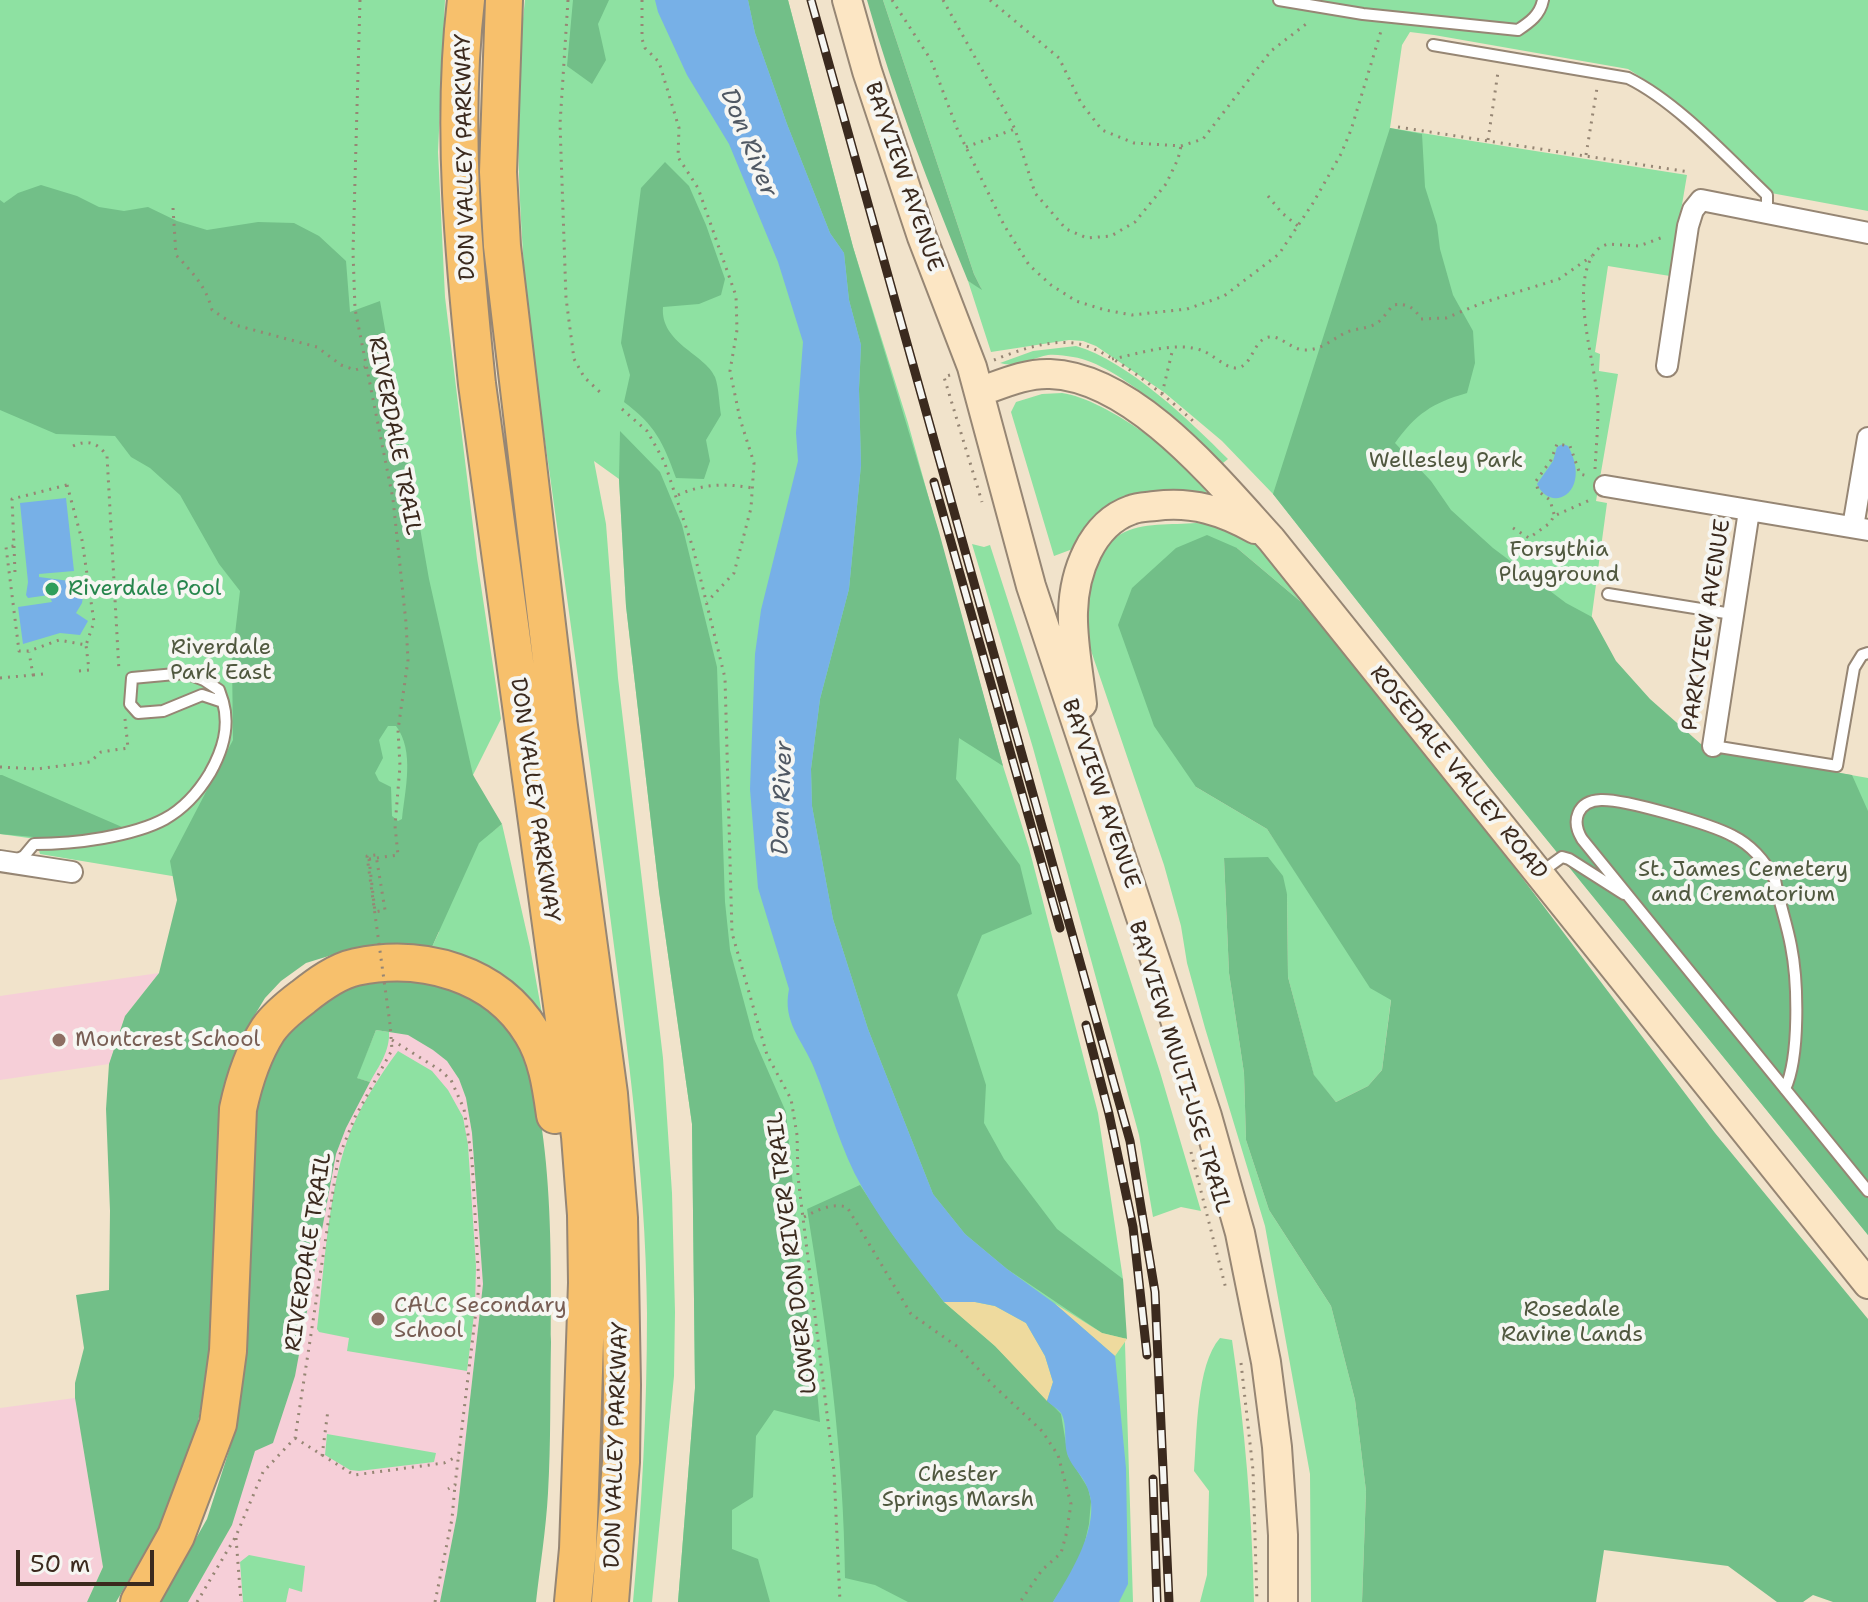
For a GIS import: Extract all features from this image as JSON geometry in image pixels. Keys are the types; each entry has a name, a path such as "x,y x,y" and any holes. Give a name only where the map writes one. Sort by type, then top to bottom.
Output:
{"highway":[{"name":"DON VALLEY PARKWAY","path":"466,0 461,104 463,216 474,353 578,1120 586,1215 587,1283 578,1549 573,1602"},
{"name":"DON VALLEY PARKWAY","path":"504,0 498,172 502,246 559,726 609,1094 619,1218 622,1416 610,1602"},
{"path":"139,1602 176,1536 218,1424 228,1351 238,1109 247,1072 269,1029 287,1009 319,984 354,968 417,963 452,970 482,983 509,1005 533,1033 550,1077 562,1161 586,1215"}],"street":[{"name":"BAYVIEW AVENUE","path":"847,0 922,237 979,392 1015,534 1207,1116 1240,1233 1266,1362 1277,1447 1283,1535 1283,1602"},
{"path":"1667,366 1688,226 1693,210 1701,200 1868,233"},
{"name":"ROSEDALE VALLEY ROAD","path":"979,392 1026,376 1048,373 1092,383 1119,397 1165,430 1218,481 1271,539 1868,1284"},
{"path":"1597,486 1861,528 1868,438"},
{"path":"1088,760 1072,612 1078,576 1088,549 1105,526 1130,510 1173,503 1203,506 1271,539"},
{"name":"PARKVIEW AVENUE","path":"1713,746 1749,511"},
{"path":"5,861 72,872"}],"lane":[{"path":"1279,0 1386,16 1518,30 1532,21 1542,8 1543,0"},
{"path":"1433,45 1628,78 1647,87 1767,195 1767,213"},
{"path":"1608,594 1732,614"},
{"path":"1713,746 1837,766 1854,668 1862,655 1868,653"},
{"path":"5,861 24,856 34,844 71,843 136,832 174,815 197,792 215,764 226,734 227,717 223,702 219,690 186,673 132,678 130,704 138,713 163,711 202,695 223,702"},
{"path":"1785,1089 1795,1040 1795,972 1775,880 1763,861 1734,836 1698,822 1615,802 1599,800 1589,803 1576,816 1577,831 1785,1089 1868,1191"},
{"path":"1540,873 1562,857 1629,896"}],"path":[{"name":"RIVERDALE TRAIL","path":"295,1438 338,1159 355,1117 392,1050 367,856 376,855 378,869 385,910 375,912 369,859 381,858 398,855 395,826 400,766 398,721 408,660 393,499 355,309 353,252 360,0"},
{"path":"568,0 560,124 566,298 574,359 584,377 603,395"},
{"path":"642,0 642,39 645,48 659,62 679,128 678,157 698,188 736,296 737,330 730,371 740,419 754,463 751,508 734,573 707,602"},
{"path":"892,0 931,60 966,147 1004,225 1029,265 1051,285 1076,301 1132,315 1187,309 1224,296 1279,254 1341,154 1386,16"},
{"path":"943,0 1015,129 1035,193 1066,229 1087,238 1111,236 1135,222 1166,184 1181,146"},
{"path":"990,0 1059,58 1081,103 1102,130 1134,143 1181,146 1203,139 1271,51 1330,8"},
{"path":"1488,140 1500,56"},
{"path":"1586,155 1599,73"},
{"path":"1398,127 1689,172"},
{"path":"966,147 1015,129"},
{"path":"1268,196 1298,226"},
{"path":"173,208 176,255 200,279 212,310 235,325 317,347 341,365 355,370 365,367"},
{"path":"1111,359 1187,347 1202,350 1231,367 1239,368 1246,365 1254,349 1266,337 1274,336 1294,348 1305,350 1325,346 1348,331 1378,322 1393,305 1404,304 1416,310 1421,319 1446,318 1495,298 1559,279 1608,244 1639,246 1665,237"},
{"path":"1592,256 1587,267 1585,306 1598,408 1597,486"},
{"path":"1162,394 1173,348"},
{"path":"949,375 944,377 987,515"},
{"name":"LOWER DON RIVER TRAIL","path":"622,409 647,431 658,447 677,496 725,678 732,933 767,1055 791,1099 797,1135 798,1177 834,1471 840,1602"},
{"path":"73,446 82,442 91,443 101,447 107,456 120,676"},
{"path":"1554,516 1550,500 1538,491 1536,481 1551,460 1557,444 1570,446 1580,474 1588,476 1597,486"},
{"path":"677,496 691,489 713,485 733,484 752,488"},
{"path":"15,573 12,499 67,485 82,540 94,622 86,645 89,670 79,671"},
{"path":"1513,528 1529,538 1597,486"},
{"path":"14,546 6,547 19,651 29,651 59,640 86,645"},
{"path":"29,651 33,675"},
{"path":"0,678 43,674"},
{"path":"0,767 37,769 90,762 101,752 128,748 125,720"},
{"path":"392,1040 451,1080 464,1109 475,1191 479,1286 475,1333 452,1519 435,1602"},
{"name":"BAYVIEW MULTI-USE TRAIL","path":"1190,1149 1226,1293"},
{"path":"804,1217 837,1204 847,1207 911,1314 958,1347 1042,1431 1058,1455 1071,1504 1066,1535 1061,1553 1042,1570 1020,1602"},
{"path":"1241,1362 1253,1470 1257,1602"},
{"path":"322,1456 328,1410"},
{"path":"197,1602 236,1536 263,1472 295,1438 354,1475 444,1463 458,1456"},
{"path":"448,1489 455,1485"},
{"path":"236,1536 241,1602"}],"shaded area":[{"name":"Montcrest School","path":"159,973 125,1016 109,1064 0,1080 0,996"},
{"name":"CALC Secondary School","path":"376,1030 408,1035 447,1061 459,1079 466,1098 472,1133 483,1284 457,1515 440,1602 188,1602 232,1525 277,1312"},
{"path":"75,1398 103,1567 87,1602 0,1602 0,1408"}],"green space":[{"name":"Riverdale Park East","path":"0,0 445,0 438,152 445,297 477,559 501,719 473,775 495,826 493,831 502,824 530,947 546,1036 517,990 495,970 432,947 439,932 172,876 40,854 36,839 0,834"},
{"path":"525,0 788,0 853,247 908,423 1003,766 1029,848 1098,1113 1123,1279 1133,1602 678,1602 695,1388 692,1124 659,891 626,606 619,479 594,461 606,524 618,678 663,1058 672,1193 674,1376 652,1602 633,1602 646,1386 643,1205 606,884 529,330 518,124"},
{"path":"573,0 609,0 598,24 606,60 592,84 567,66"},
{"path":"748,0 788,0 853,247 939,532 1003,766 959,738 956,779 1020,865 1032,914 982,935 957,995 986,1085 984,1123 1004,1159 1057,1229 1123,1279 1127,1339 1102,1333 1007,1269 965,1234 933,1194 868,1029 833,919 812,806 811,769 820,699 849,589 861,465 861,345 849,300 844,253 830,233 787,124 755,33"},
{"path":"867,0 883,0 974,274 982,290 968,281 940,211 901,107"},
{"path":"883,0 1868,0 1868,211 1771,193 1710,134 1653,85 1628,69 1434,35 1410,32 1402,45 1390,128 1687,175 1670,276 1608,266 1595,352 1600,354 1599,371 1618,374 1596,501 1607,503 1581,696 1702,745 1703,749 1868,778 1868,1235 1495,776 1273,494 1222,441 1165,393 1096,346 1069,340 991,352 968,281 981,288"},
{"name":"St. James Cemetery and Crematorium","path":"1390,128 1422,134 1425,187 1453,295 1473,331 1475,363 1467,393 1426,411 1410,424 1395,443 1431,481 1451,510 1493,548 1566,603 1592,617 1616,661 1650,699 1703,749 1852,775 1868,811 1868,1235 1495,776 1273,494"},
{"path":"665,162 689,186 725,279 721,295 699,304 663,307 668,330 710,369 716,381 721,415 706,440 710,461 704,479 676,478 657,435 624,402 630,375 621,343 641,188"},
{"path":"41,185 77,196 99,207 124,211 148,207 177,221 207,230 258,222 294,223 319,236 346,261 350,312 380,301 429,579 473,775 502,824 479,843 432,947 395,944 306,963 281,981 265,998 239,1041 221,1097 211,1355 197,1427 172,1506 116,1602 87,1602 103,1567 75,1398 75,1383 84,1348 76,1295 109,1290 106,1109 109,1064 125,1016 159,973 177,900 170,861 233,740 232,660 240,591 219,564 180,495 150,468 131,457 115,436 56,434 0,410 0,200 4,203 18,193","holes":["388,726 396,726 402,736 407,759 402,819 398,821 392,816 391,787 379,781 375,773 383,758 379,740"]},
{"path":"1076,346 1137,378 1228,459 1223,463 1132,385 1091,362 1051,355 1018,363 1000,363 1033,351"},
{"path":"1062,393 1101,406 1144,433 1184,466 1210,497 1151,491 1133,494 1107,508 1078,547 1054,556 1011,412 1016,402 1042,394"},
{"path":"620,431 660,472 682,525 717,667 725,902 730,950 754,1039 786,1112 820,1422 774,1410 756,1436 753,1497 732,1510 732,1549 758,1559 770,1602 678,1602 695,1388 692,1124 659,891 626,606 619,479"},
{"path":"1196,523 1222,526 1258,543 1313,612 1237,548 1196,787 1267,829 1318,905 1391,999 1382,1070 1368,1086 1336,1102 1314,1076 1288,977 1287,894 1224,858 1229,973 1244,1073 1246,1140 1269,1210 1331,1306 1355,1400 1366,1491 1362,1602 1311,1602 1310,1474 1265,1226 1205,1028 1164,865 1086,636 1086,594 1101,553 1110,542 1138,528"},
{"name":"Rosedale Ravine Lands","path":"1207,535 1237,548 1313,612 1517,871 1715,1133 1868,1319 1868,1602 1833,1602 1813,1595 1803,1602 1777,1602 1728,1566 1604,1550 1596,1602 1362,1602 1366,1491 1355,1400 1331,1306 1269,1210 1246,1140 1244,1073 1229,973 1224,858 1268,857 1283,876 1287,894 1288,977 1314,1075 1336,1102 1368,1086 1382,1070 1391,1000 1370,988 1267,829 1196,787 1154,726 1118,625 1132,588 1176,548"},
{"path":"972,544 990,545 1160,1072 1201,1211 1181,1207 1153,1217 1139,1135 1033,748"},
{"path":"0,775 122,827 67,840 0,834"},
{"path":"389,978 452,989 480,1001 505,1022 522,1049 534,1086 547,1175 551,1267 549,1474 536,1602 440,1602 457,1515 483,1284 472,1133 466,1098 459,1079 447,1061 408,1035 376,1030 357,1078 370,1082 336,1154 295,1376 273,1443 255,1451 232,1525 188,1602 160,1602 207,1519 235,1432 257,1106 266,1068 281,1034 328,993"},
{"path":"376,1030 389,1032 389,1039 370,1082 356,1078"},
{"path":"398,1051 432,1071 448,1090 463,1117 468,1145 476,1266 475,1307 467,1371 347,1351 349,1338 317,1329 335,1185 341,1162 363,1106"},
{"name":"Chester Springs Marsh","path":"860,1185 944,1302 995,1346 1061,1414 1068,1456 1088,1488 1091,1501 1084,1546 1072,1573 1053,1602 908,1602 875,1585 845,1578 833,1393 807,1209"},
{"path":"1220,1338 1232,1340 1237,1373 1252,1536 1254,1602 1200,1602 1207,1575 1209,1491 1194,1471 1197,1420 1206,1365"},
{"path":"327,1434 436,1453 434,1462 350,1470 325,1455"},
{"path":"249,1555 305,1566 302,1592 289,1588 286,1602 243,1602 240,1562"}],"sand":[{"path":"944,1302 975,1302 995,1306 1026,1323 1045,1356 1053,1382 1047,1401 995,1346"},
{"path":"1054,1303 1102,1333 1127,1339 1115,1356"}],"water":[{"name":"Don River","path":"655,0 748,0 755,33 787,124 830,233 844,253 849,300 861,345 861,465 849,589 820,699 811,769 812,806 833,919 868,1029 933,1194 965,1234 1054,1303 1115,1356 1126,1468 1128,1584 1119,1602 1053,1602 1083,1547 1091,1516 1091,1501 1085,1483 1068,1456 1063,1418 1047,1401 1053,1382 1045,1356 1026,1323 995,1306 975,1302 944,1302 911,1260 880,1217 855,1173 814,1068 788,1012 789,989 758,888 750,789 755,654 761,610 798,461 796,433 803,342 778,262 729,144 687,75"},
{"path":"1563,444 1568,446 1576,476 1567,494 1551,498 1537,484 1553,461 1557,447"},
{"path":"66,498 74,571 39,574 39,577 85,583 82,603 76,613 88,621 80,635 60,633 23,644 18,607 52,602 49,595 28,598 26,595 28,582 20,503"}],"railway":[{"path":"811,0 1130,1141 1155,1292 1169,1602"},
{"path":"934,482 1060,928"},
{"path":"1086,1025 1133,1227 1147,1355"},
{"path":"1153,1479 1157,1602"}],"place":[{"name":"Riverdale Pool","path":"52,589"},
{"name":"Montcrest School","path":"59,1040"},
{"name":"CALC Secondary School","path":"378,1319"}],"park label":[{"name":"Wellesley Park","path":"1446,461"},
{"name":"Forsythia Playground","path":"1559,562"}]}
